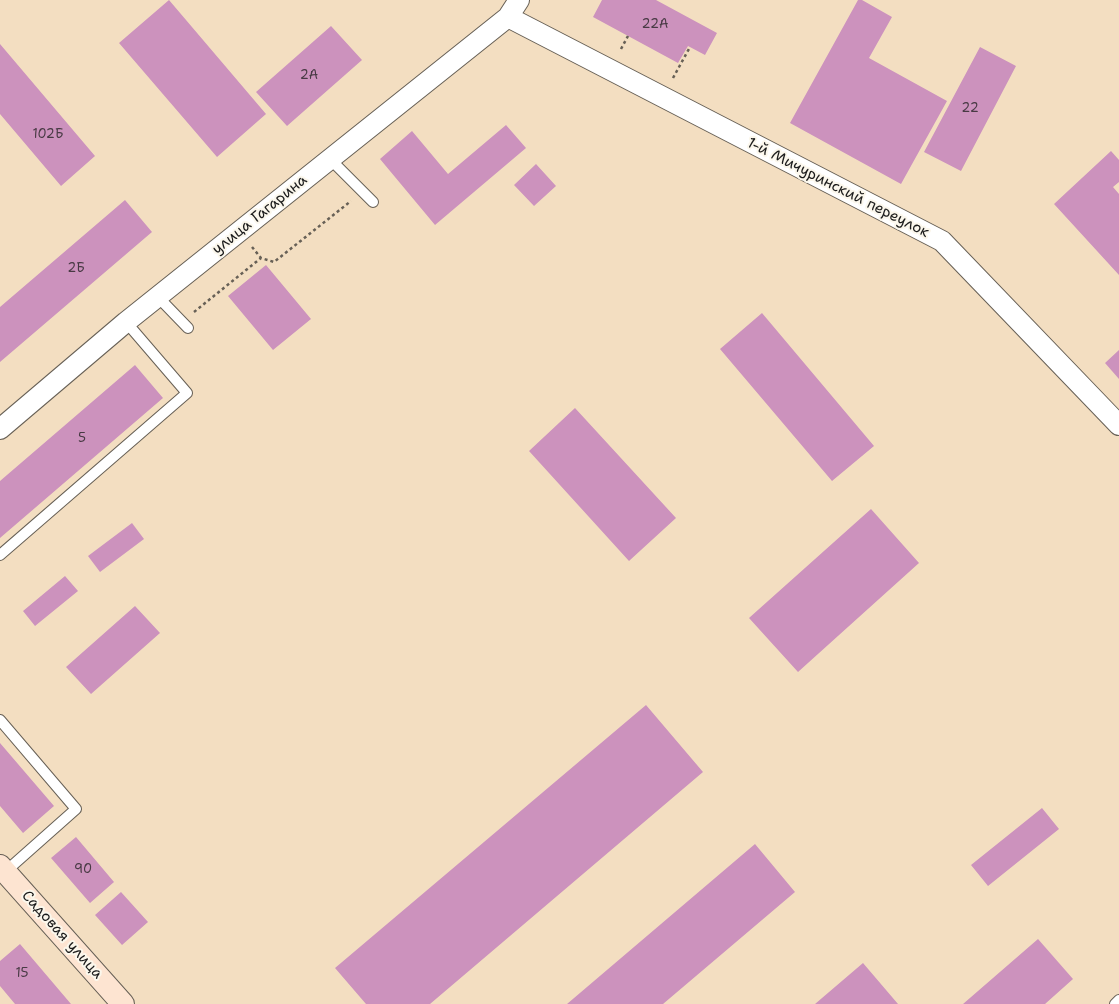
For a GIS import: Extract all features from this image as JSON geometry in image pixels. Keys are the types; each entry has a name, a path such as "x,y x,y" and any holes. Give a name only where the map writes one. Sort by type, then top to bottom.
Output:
{"main road":[{"name":"Садовая улица","path":"2,869 123,1004"}],"street":[{"name":"улица Гагарина","path":"0,429 126,322 508,17 519,0"},
{"name":"1-й Мичуринский переулок","path":"508,17 942,241 1119,426"}],"lane":[{"path":"330,158 373,202"},
{"path":"158,297 185,324"},
{"path":"0,556 187,393 126,322"},
{"path":"0,720 76,809 2,869"},
{"path":"1115,1004 1119,1000"}],"path":[{"path":"621,49 628,36"},
{"path":"673,78 690,47"},
{"path":"249,244 261,258 274,262 363,192"},
{"path":"185,324 261,258"}],"building":[{"path":"169,0 266,114 217,157 119,43"},
{"path":"602,0 656,0 717,33 705,55 688,46 678,63 593,17"},
{"path":"858,0 862,0 892,17 869,58 947,101 901,184 790,123"},
{"path":"331,26 362,60 287,126 256,92"},
{"path":"0,44 95,156 61,186 0,114"},
{"path":"980,47 1016,66 961,171 924,152"},
{"path":"506,125 526,148 435,225 380,159 412,131 448,174"},
{"path":"1111,151 1119,160 1119,182 1113,187 1119,194 1119,275 1054,204"},
{"path":"536,164 556,186 534,206 514,185"},
{"path":"125,200 152,232 0,362 0,307"},
{"path":"266,265 311,319 273,350 228,296"},
{"path":"762,313 874,446 832,481 720,349"},
{"path":"1119,350 1119,379 1105,363"},
{"path":"135,365 163,398 0,538 0,481"},
{"path":"575,408 676,518 629,561 529,451"},
{"path":"871,509 919,563 798,672 749,618"},
{"path":"132,523 144,539 100,572 88,556"},
{"path":"65,576 78,591 35,626 23,611"},
{"path":"135,606 160,633 91,694 66,667"},
{"path":"646,705 703,772 430,1004 366,1004 335,968"},
{"path":"0,743 54,806 23,833 0,806"},
{"path":"1042,808 1059,829 988,886 971,865"},
{"path":"76,837 114,882 90,903 51,858"},
{"path":"755,844 795,892 663,1004 567,1004"},
{"path":"121,892 148,922 122,945 95,915"},
{"path":"1038,939 1073,979 1045,1004 963,1004"},
{"path":"20,944 71,1004 15,1004 0,986 0,961"},
{"path":"863,963 898,1004 815,1004"}]}
